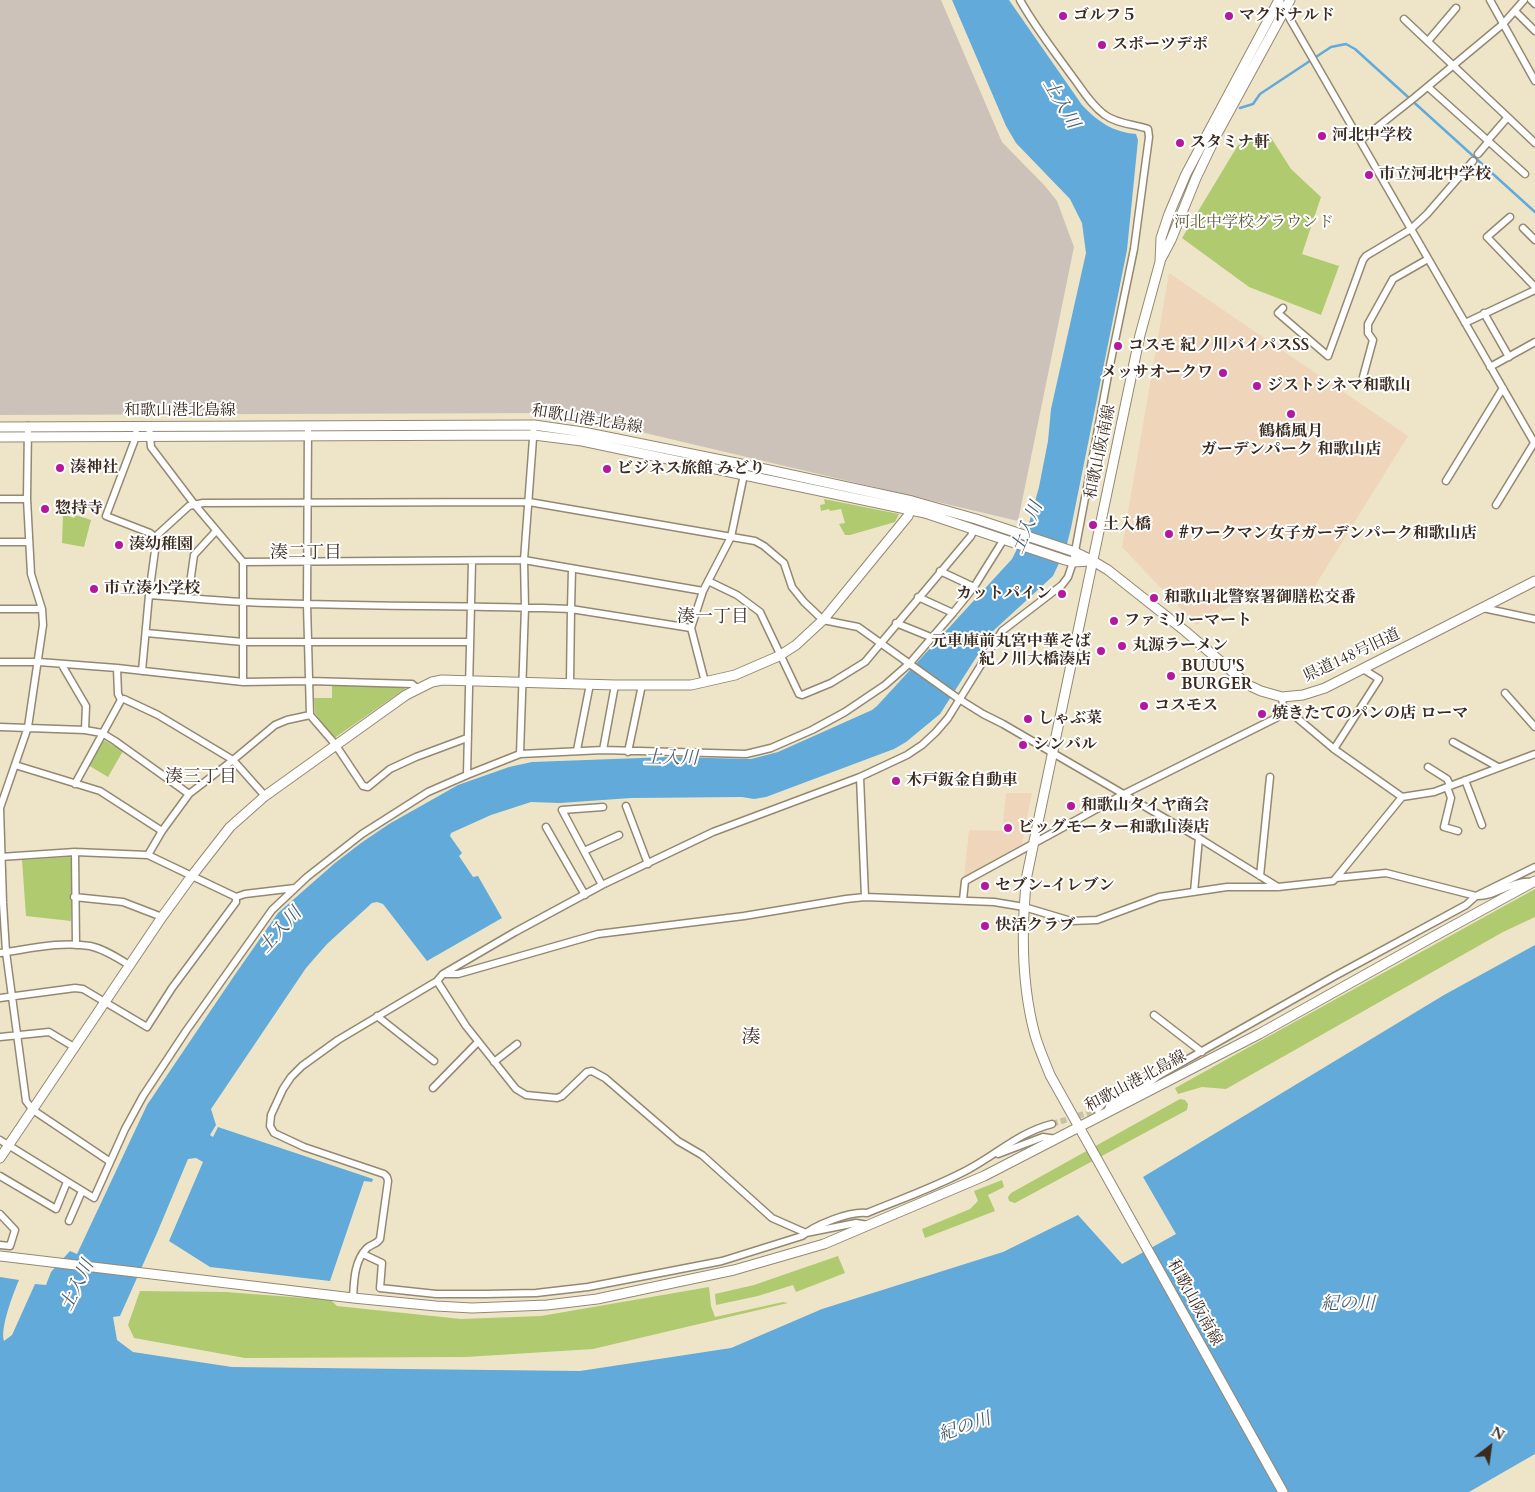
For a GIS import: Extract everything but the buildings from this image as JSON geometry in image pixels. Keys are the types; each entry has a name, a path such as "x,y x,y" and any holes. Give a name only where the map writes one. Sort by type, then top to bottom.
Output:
{"main road":[{"name":"和歌山阪南線","path":"1160,262 1161,238 1186,174 1279,0"},
{"name":"和歌山阪南線","path":"1093,561 1140,335 1160,262 1214,140 1290,0"},
{"name":"和歌山港北島線","path":"0,427 534,425 583,432 746,465 912,505 974,529 1069,561 1093,561"},
{"name":"和歌山港北島線","path":"0,437 534,435 582,441 743,475 967,516 1072,551 1093,561"},
{"path":"0,1158 10,1146 162,917 230,827 265,796 336,744 406,695 432,682 442,680 691,686 735,675 779,656 796,645 823,620 908,516 912,505"},
{"name":"和歌山港北島線","path":"1093,561 1034,843 1024,907 1022,953 1029,1008 1036,1036 1050,1075 1079,1128 1258,1034 1534,882"},
{"name":"県道148号旧道","path":"1093,561 1108,570 1248,684 1283,702 1325,688 1535,581"},
{"name":"和歌山阪南線","path":"1079,1128 1282,1492"},
{"path":"0,1256 352,1298 436,1306 472,1308 547,1305 597,1299 676,1283 774,1260 824,1244 984,1176 1079,1128"}],"street":[{"path":"352,1298 357,1266 362,1254 380,1239 388,1181 384,1174 304,1147 274,1133 270,1126 271,1115 283,1088 302,1066 338,1040 436,981 443,974 602,885 713,832 860,777 907,755 922,745 948,718 958,698 1002,631 1062,585 1068,576 1069,561 1134,249 1149,137 1148,129 1136,124 1121,122 1105,115 1092,103 1034,25 1020,0"},
{"path":"1279,0 1535,444 1496,505"},
{"path":"1490,0 1535,81"},
{"path":"1361,140 1503,24 1524,0"},
{"path":"1531,0 1535,4"},
{"path":"1428,41 1456,8"},
{"path":"1514,11 1535,32"},
{"path":"1404,19 1535,143"},
{"path":"1428,87 1525,174"},
{"path":"1478,154 1507,118"},
{"path":"1282,308 1278,314 1328,356 1363,260 1366,256 1411,229 1427,214 1473,160"},
{"path":"1465,323 1535,288 1488,237 1510,217"},
{"path":"1523,228 1535,240"},
{"path":"1363,377 1373,340 1368,333 1368,324 1393,279 1428,259"},
{"path":"1484,313 1509,357"},
{"path":"1490,367 1535,342"},
{"path":"1446,481 1503,388"},
{"path":"520,754 525,607 524,560 534,425"},
{"path":"28,426 27,499 31,574 42,609 43,625 28,727 2,795 0,808 3,952 12,997 26,1101 33,1110 109,1161"},
{"path":"137,426 134,442 106,516 150,533 155,537 156,543 142,671"},
{"path":"149,426 151,447 242,562 243,682"},
{"path":"308,426 307,604 310,715 336,744 363,786 368,787 390,769 467,738"},
{"path":"705,682 691,628 703,591 731,537 746,465"},
{"path":"0,499 27,499"},
{"path":"155,537 189,506 204,503 529,502 755,542 764,546 784,563 792,587 804,602 823,620 858,627 958,698 1199,838 1278,887"},
{"path":"708,581 737,595 760,612 779,656 799,694 802,695 831,683 865,662 971,536 974,529"},
{"path":"188,598 194,555 216,531"},
{"path":"0,1140 94,1198 109,1161 143,1096 186,1030 272,910 336,853 376,824 428,792 520,754 604,750 746,754 771,748 812,730 845,712 885,686 911,664 974,587 1004,539"},
{"path":"0,542 29,542"},
{"path":"242,562 524,560 703,591"},
{"path":"467,775 472,561"},
{"path":"570,683 572,569"},
{"path":"940,571 974,587"},
{"path":"149,595 242,602 571,609 691,628"},
{"path":"918,597 953,613"},
{"path":"1483,608 1535,620"},
{"path":"0,609 42,609"},
{"path":"896,623 932,638"},
{"path":"146,634 243,642 470,642"},
{"path":"0,662 38,662 117,668 243,682 310,681 412,684 418,689"},
{"path":"62,665 86,706 85,730"},
{"path":"117,668 118,694 122,700 124,699 158,716 233,760 265,796"},
{"path":"1334,749 1378,679 1363,669"},
{"path":"577,750 590,684"},
{"path":"604,750 615,685"},
{"path":"628,752 642,685"},
{"path":"1505,693 1535,727"},
{"path":"75,784 122,700"},
{"path":"963,900 965,881 1124,794 1276,718 1283,702 1334,749 1402,797"},
{"path":"148,855 162,831 189,794 275,726 287,720 310,715"},
{"path":"0,728 28,727 85,730 102,733 189,794"},
{"path":"1453,742 1498,767"},
{"path":"443,974 458,974 598,934 744,916 865,898 994,902 1024,907 1071,921 1097,920 1159,898 1194,892 1227,887 1278,887 1332,881 1402,797 1434,792 1535,754"},
{"path":"15,765 100,791 162,831"},
{"path":"1428,767 1448,778 1451,798 1444,827 1458,831"},
{"path":"860,777 865,898"},
{"path":"1260,876 1270,777"},
{"path":"1466,780 1482,825"},
{"path":"626,806 648,864"},
{"path":"602,885 562,810 603,807"},
{"path":"546,827 585,895"},
{"path":"584,851 619,835"},
{"path":"1194,892 1199,838"},
{"path":"0,857 75,852 148,855 236,897 245,894 295,888"},
{"path":"75,852 76,945"},
{"path":"1107,1114 1110,1103 1148,1084 1158,1076 1466,905 1476,896 1535,867"},
{"path":"1336,878 1386,873 1476,896 1486,896 1523,881 1534,882"},
{"path":"74,897 123,902 162,917"},
{"path":"0,998 75,988 83,989 147,1027 172,988 236,902 236,897"},
{"path":"3,952 76,945 92,946 107,952 129,965"},
{"path":"436,981 478,1042 516,1089 526,1095 556,1098 562,1096 587,1072 598,1073 678,1141 702,1155 772,1218 806,1233 856,1224 869,1225"},
{"path":"1154,1015 1202,1052"},
{"path":"377,1016 434,1062"},
{"path":"0,1037 50,1032 74,1047"},
{"path":"433,1088 478,1042"},
{"path":"494,1062 517,1044"},
{"path":"1097,1110 1109,1097 1142,1081 1158,1076"},
{"path":"994,1155 1002,1147 1036,1128 1052,1124"},
{"path":"362,1254 382,1263 380,1288 436,1294 536,1293 588,1286 722,1261 767,1248 802,1236 809,1230 856,1212 867,1213 906,1198 968,1170 994,1155 1043,1136 1056,1139"},
{"path":"0,1176 56,1209 68,1182"},
{"path":"69,1221 82,1191"},
{"path":"0,1214 15,1230 10,1246 0,1245"}],"shaded area":[{"path":"0,0 941,0 1002,142 1057,201 1074,247 1018,521 560,413 0,415"},
{"path":"1169,273 1408,436 1315,586 1267,586 1196,625 1122,547"},
{"path":"1006,793 1032,793 1022,844 964,877 969,830 1002,831"}],"green space":[{"name":"河北中学校グラウンド","path":"1270,136 1291,169 1321,197 1302,254 1339,266 1321,315 1249,287 1182,238 1238,145"},
{"path":"824,499 899,514 895,522 845,535 839,524 845,523 841,509 821,511 820,505 825,504"},
{"path":"63,514 74,518 76,515 91,520 84,547 62,543"},
{"path":"332,685 403,686 405,689 333,739 315,713 314,698 332,698"},
{"path":"102,739 123,751 108,777 88,765"},
{"path":"71,858 71,921 26,916 22,860"},
{"path":"1535,889 1535,917 1503,932 1226,1089 1202,1087 1178,1094 1175,1088"},
{"path":"1180,1099 1185,1100 1188,1104 1187,1110 1015,1203 1009,1201 1008,1197 1011,1193"},
{"path":"1002,1180 1004,1187 988,1195 995,1211 925,1238 922,1229 970,1209 978,1201 974,1191"},
{"path":"838,1256 845,1273 796,1292 793,1285 758,1296 716,1305 715,1294 754,1285"},
{"path":"709,1287 711,1306 715,1317 783,1302 788,1303 593,1349 466,1357 245,1358 134,1338 128,1325 140,1291 226,1292 331,1300 337,1306 461,1319 541,1316"}],"water":[{"name":"紀の川","path":"952,0 1009,0 1082,105 1106,125 1120,131 1136,134 1138,140 1127,250 1071,528 1066,548 1053,576 993,631 940,714 906,742 894,749 766,797 754,799 742,797 631,798 560,803 531,802 491,815 451,833 450,836 462,853 459,856 473,877 478,876 502,918 427,961 383,904 372,903 327,944 306,968 211,1109 216,1125 210,1135 213,1137 218,1127 373,1179 372,1182 364,1181 330,1281 210,1267 169,1241 203,1162 196,1158 188,1159 120,1316 113,1317 117,1340 133,1352 232,1367 580,1371 731,1348 822,1309 1003,1252 1078,1215 1122,1264 1176,1234 1143,1177 1444,995 1535,945 1535,1454 1469,1492 0,1492 0,1277 19,1280 5,1320 4,1341 12,1335 35,1284 46,1285 51,1272 70,1251 77,1254 147,1105 278,913 335,863 389,824 458,785 509,767 532,762 668,757 751,759 778,752 872,710 1012,559 1028,527 1039,487 1048,441 1051,409 1086,253 1082,223 1070,199 1016,143 1006,126"}],"waterway":[{"path":"1240,108 1253,104 1260,94 1331,47 1346,44 1355,49 1535,212"}],"tunnel":[{"path":"1052,1124 1097,1110"}],"place":[{"name":"ゴルフ５","path":"1063,16"},
{"name":"マクドナルド","path":"1229,16"},
{"name":"スポーツデポ","path":"1102,45"},
{"name":"河北中学校","path":"1322,136"},
{"name":"スタミナ軒","path":"1180,143"},
{"name":"市立河北中学校","path":"1369,175"},
{"name":"コスモ 紀ノ川バイパスSS","path":"1118,346"},
{"name":"メッサオークワ","path":"1223,373"},
{"name":"ジストシネマ和歌山","path":"1257,386"},
{"name":"鶴橋風月 ガーデンパーク 和歌山店","path":"1291,414"},
{"name":"湊神社","path":"60,468"},
{"name":"ビジネス旅館 みどり","path":"607,469"},
{"name":"惣持寺","path":"45,509"},
{"name":"土入橋","path":"1093,525"},
{"name":"#ワークマン女子ガーデンパーク和歌山店","path":"1169,534"},
{"name":"湊幼稚園","path":"119,545"},
{"name":"市立湊小学校","path":"94,589"},
{"name":"カットパイン","path":"1062,594"},
{"name":"和歌山北警察署御膳松交番","path":"1154,598"},
{"name":"ファミリーマート","path":"1114,621"},
{"name":"丸源ラーメン","path":"1122,646"},
{"name":"元車庫前丸宮中華そば 紀ノ川大橋湊店","path":"1101,651"},
{"name":"BUUU'S BURGER","path":"1171,676"},
{"name":"コスモス","path":"1144,706"},
{"name":"焼きたてのパンの店 ローマ","path":"1262,714"},
{"name":"しゃぶ菜","path":"1028,719"},
{"name":"シンバル","path":"1023,745"},
{"name":"木戸鈑金自動車","path":"896,781"},
{"name":"和歌山タイヤ商会","path":"1071,806"},
{"name":"ビッグモーター和歌山湊店","path":"1008,828"},
{"name":"セブン-イレブン","path":"985,886"},
{"name":"快活クラブ","path":"985,926"}],"district":[{"name":"湊二丁目","path":"306,554"},
{"name":"湊一丁目","path":"713,618"},
{"name":"湊三丁目","path":"201,778"},
{"name":"湊","path":"751,1039"}],"water label":[{"name":"土入川","path":"1060,104"},
{"name":"土入川","path":"1028,528"},
{"name":"土入川","path":"671,759"},
{"name":"土入川","path":"281,931"},
{"name":"土入川","path":"78,1286"}]}
